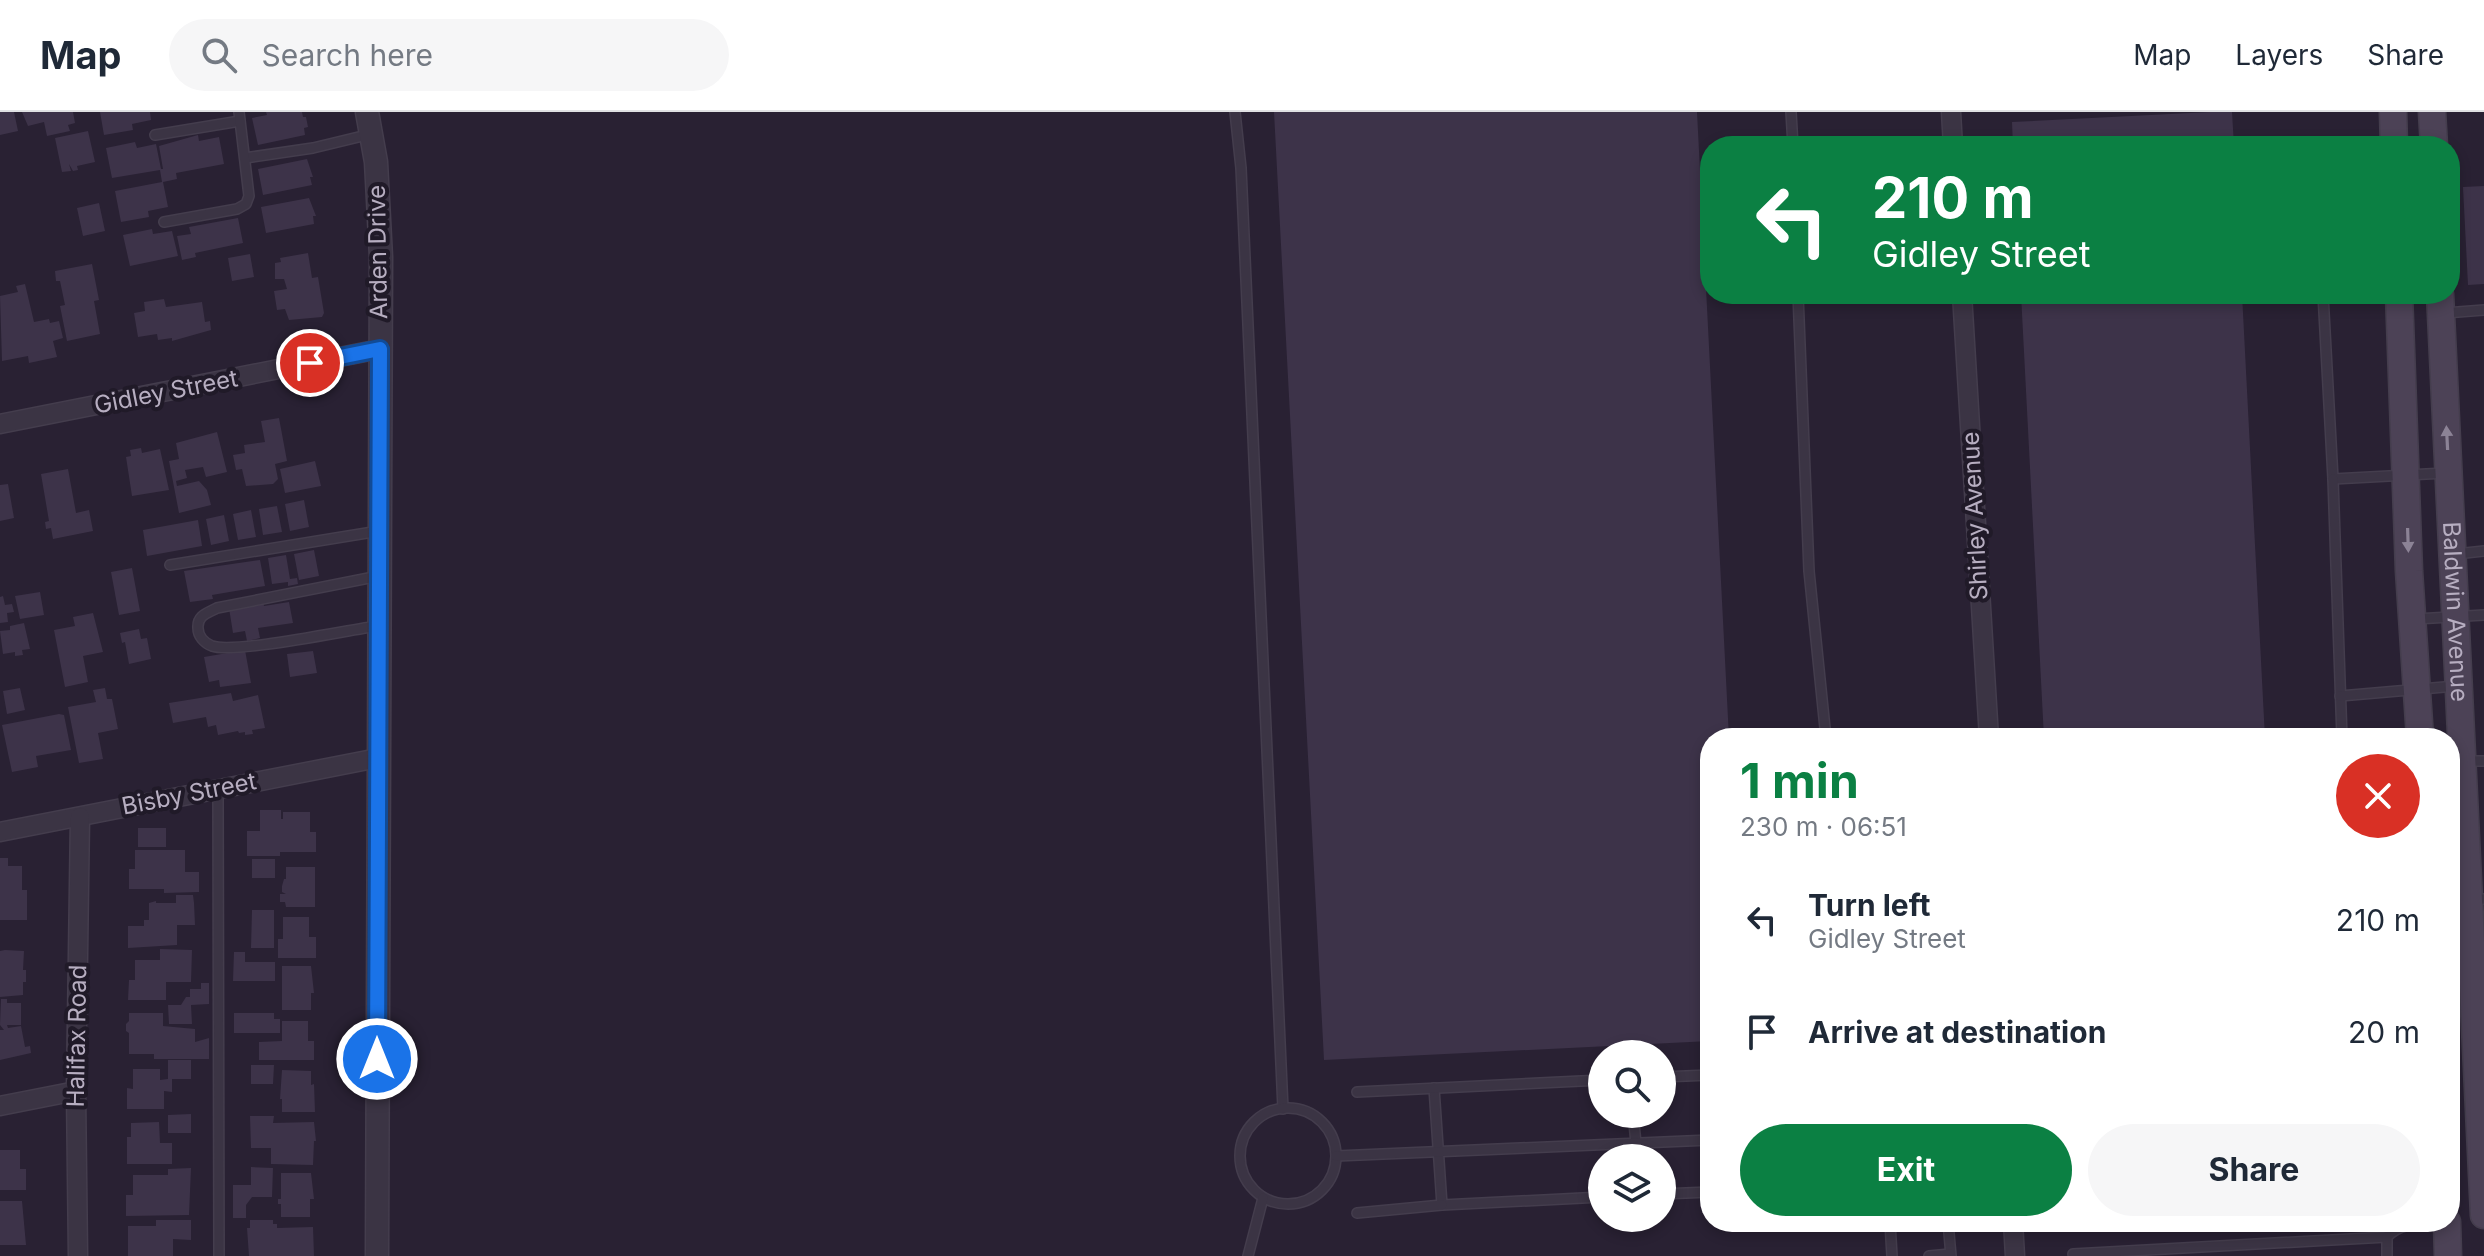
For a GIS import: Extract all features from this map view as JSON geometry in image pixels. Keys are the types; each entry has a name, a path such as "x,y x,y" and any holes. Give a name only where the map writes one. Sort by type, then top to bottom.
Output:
{"main road":[{"path":"2393,112 2394,136"},
{"path":"2432,112 2433,136"},
{"name":"Baldwin Avenue","path":"2399,304 2419,728"},
{"name":"Baldwin Avenue","path":"2441,304 2459,686 2473,761 2468,899 2478,947 2484,1215"},
{"path":"2447,1232 2448,1256"}],"street":[{"path":"1951,112 1952,136"},
{"name":"Arden Drive","path":"369,123 376,162 381,257 377,1256"},
{"name":"Shirley Avenue","path":"1963,304 1988,728"},
{"name":"Gidley Street","path":"0,424 380,349"},
{"name":"Bisby Street","path":"0,832 378,758"},
{"name":"Halifax Road","path":"78,1256 76,1091 80,817"},
{"path":"0,1106 76,1091"},
{"path":"2014,1232 2015,1256"}],"lane":[{"path":"1235,112 1242,184 1283,1109"},
{"path":"1791,112 1792,136"},
{"path":"155,135 239,116 249,196 246,204 237,209 164,222"},
{"path":"245,158 313,148 369,123"},
{"path":"1798,304 1809,571 1825,728"},
{"path":"2324,304 2342,728"},
{"path":"2447,304 2484,310"},
{"path":"2333,479 2449,473"},
{"path":"170,565 379,531"},
{"path":"2453,554 2484,551"},
{"path":"379,576 217,608 201,616 197,623 198,633 205,643 215,647 379,626"},
{"path":"2412,619 2484,615"},
{"path":"2340,696 2459,686"},
{"path":"218,788 219,1256"},
{"path":"1676,1076 1700,1075"},
{"path":"1357,1092 1588,1081"},
{"path":"1434,1088 1442,1205"},
{"path":"1283,1109 1306,1111 1319,1120 1330,1132 1336,1156 1331,1178 1322,1191 1293,1205 1277,1204 1250,1188 1242,1174 1239,1159 1241,1143 1248,1128 1259,1117 1283,1109"},
{"path":"1634,1128 1636,1143"},
{"path":"1336,1156 1700,1140"},
{"path":"1676,1193 1700,1192"},
{"path":"1248,1256 1263,1198"},
{"path":"1357,1213 1588,1198"},
{"path":"1891,1232 1892,1256"},
{"path":"1929,1256 1950,1255 1949,1232"},
{"path":"2073,1254 2387,1237 2392,1232"},
{"path":"2387,1237 2387,1256"}],"building":[{"path":"0,112 14,112 18,131 0,135"},
{"path":"22,112 73,112 75,123 68,125 70,131 47,136 44,122 28,126"},
{"path":"100,112 150,112 151,120 132,124 133,130 104,135"},
{"path":"266,112 302,112 308,127 304,128 305,135 258,145 252,118 267,115"},
{"path":"1274,112 1697,112 1700,304 1707,304 1728,728 1700,728 1700,1041 1588,1040 1588,1047 1324,1060"},
{"path":"2232,112 2233,136 2013,136 2012,122"},
{"path":"88,131 95,162 77,166 78,170 73,171 69,164 71,171 62,172 55,138"},
{"path":"198,135 199,141 219,137 224,164 176,173 177,179 163,182 168,207 148,211 149,217 121,222 115,191 162,182 160,170 112,178 106,148 135,142 137,148 156,144 163,169 159,146"},
{"path":"307,159 313,177 310,177 312,185 263,195 258,169"},
{"path":"2484,186 2484,284 2468,285 2463,187"},
{"path":"309,198 316,216 313,216 314,224 266,233 261,207"},
{"path":"99,203 105,231 83,236 77,208"},
{"path":"238,218 243,243 195,253 196,257 182,260 177,236 191,234 189,227"},
{"path":"152,229 153,234 172,231 178,256 130,266 123,235"},
{"path":"308,253 312,278 318,277 324,313 322,317 289,320 285,309 277,310 274,291 287,289 284,279 275,279 275,263 281,262 280,258"},
{"path":"250,254 254,277 232,281 228,258"},
{"path":"92,264 99,300 94,301 100,334 67,341 60,306 65,305 55,271"},
{"path":"25,284 34,322 59,321 63,338 53,341 57,357 29,363 28,356 2,361 0,296 18,292 16,286"},
{"path":"164,299 166,307 202,302 205,322 210,321 211,330 172,341 172,338 158,340 157,334 138,337 134,313 145,311 144,302"},
{"path":"2022,304 2243,304 2264,728 2043,728"},
{"path":"279,418 287,461 275,464 278,479 273,484 246,486 242,469 236,470 233,455 245,453 244,445 265,442 261,421"},
{"path":"217,432 227,472 206,477 203,467 185,470 187,478 176,481 177,486 199,481 207,490 211,505 179,513 169,461 179,459 176,443"},
{"path":"141,448 142,453 160,449 169,490 132,496 126,457 131,456 130,450"},
{"path":"315,461 321,486 285,493 280,469"},
{"path":"68,469 76,513 89,510 93,531 53,539 51,528 46,529 45,522 49,521 41,474"},
{"path":"8,484 14,518 0,521 0,485"},
{"path":"304,500 309,527 290,531 285,504"},
{"path":"277,506 282,532 263,535 259,509"},
{"path":"251,510 256,537 238,540 233,514"},
{"path":"224,515 229,541 211,545 206,519"},
{"path":"198,520 202,546 147,556 143,530"},
{"path":"314,550 319,576 299,580 294,554"},
{"path":"286,555 290,579 297,578 298,584 272,584 268,558"},
{"path":"260,560 265,586 190,602 184,571"},
{"path":"132,568 140,611 119,615 111,572"},
{"path":"40,592 44,615 20,619 15,596"},
{"path":"3,596 5,605 12,604 14,612 7,613 8,622 0,623 0,597"},
{"path":"263,602 264,606 289,602 293,623 258,628 260,638 247,641 245,631 233,633 229,608"},
{"path":"93,613 103,652 83,656 88,682 65,687 54,630 75,626 73,617"},
{"path":"24,623 30,649 22,650 23,655 15,656 15,652 3,654 0,631"},
{"path":"139,629 141,639 147,638 151,659 129,664 120,633"},
{"path":"245,650 251,683 220,687 219,680 209,682 204,657"},
{"path":"313,651 317,673 290,677 287,654"},
{"path":"20,688 25,710 7,714 3,691"},
{"path":"105,688 107,699 112,699 118,729 98,733 103,759 79,763 68,707 96,702 93,690"},
{"path":"231,693 233,701 258,695 265,728 252,730 253,734 245,735 245,732 238,731 218,735 216,725 208,727 206,717 173,723 169,703"},
{"path":"64,715 71,750 36,756 38,767 12,772 2,725"},
{"path":"260,810 281,810 281,819 283,812 310,812 310,832 316,832 316,852 247,856 247,831 260,831"},
{"path":"138,828 166,828 166,847 138,847"},
{"path":"135,850 185,850 185,872 199,872 199,892 164,893 164,889 129,889 129,869 135,869"},
{"path":"0,858 8,858 8,866 22,866 22,890 27,890 27,920 0,920"},
{"path":"252,859 275,859 275,878 252,878"},
{"path":"286,867 315,867 315,907 286,907 285,902 280,902 280,894 286,894 282,892 282,886 286,879"},
{"path":"176,895 193,895 195,925 177,925 177,945 128,948 128,926 144,926 144,920 149,920 149,903 176,903"},
{"path":"252,910 274,910 274,948 251,948"},
{"path":"283,917 309,917 309,937 316,937 316,958 278,958 278,939 283,939"},
{"path":"160,949 192,950 191,982 166,982 166,1000 128,1000 129,980 135,980 135,960 160,960"},
{"path":"0,951 24,951 26,982 23,982 23,995 0,997"},
{"path":"234,952 245,952 245,962 275,962 275,981 233,981"},
{"path":"282,966 311,966 314,993 311,993 311,1010 282,1010"},
{"path":"201,983 209,983 209,1004 191,1005 192,1024 169,1024 168,1005 181,1005 186,997 190,997 190,989 201,989"},
{"path":"1,999 7,999 7,1003 21,1003 21,1025 7,1025 8,1028 21,1026 25,1047 30,1046 31,1053 0,1060 0,1030 4,1030 0,1025"},
{"path":"129,1013 163,1013 163,1026 195,1029 195,1042 209,1038 209,1059 154,1059 154,1054 129,1054 126,1024"},
{"path":"234,1013 274,1013 274,1019 280,1019 280,1033 234,1033"},
{"path":"282,1021 308,1021 308,1041 314,1041 314,1060 259,1060 259,1042 282,1041"},
{"path":"168,1060 191,1060 191,1079 172,1079 172,1092 164,1091 164,1109 127,1109 127,1088 133,1089 133,1069 160,1069 160,1080 168,1079"},
{"path":"251,1065 274,1065 273,1084 251,1084"},
{"path":"282,1070 311,1071 315,1112 282,1112"},
{"path":"191,1114 191,1133 168,1133 168,1115"},
{"path":"250,1116 274,1116 273,1123 314,1122 316,1141 313,1165 271,1164 271,1148 251,1148"},
{"path":"159,1122 160,1143 172,1143 172,1164 127,1164 127,1137 131,1137 131,1123"},
{"path":"0,1150 20,1150 20,1169 26,1169 26,1190 0,1190"},
{"path":"251,1167 273,1168 272,1197 252,1197 246,1205 246,1218 233,1218 233,1185 251,1185"},
{"path":"191,1168 189,1215 126,1216 126,1195 133,1195 133,1175 168,1175 168,1169"},
{"path":"281,1173 311,1173 314,1199 310,1199 310,1217 281,1217 278,1199 281,1199"},
{"path":"0,1201 22,1201 26,1245 0,1245"},
{"path":"156,1220 191,1220 191,1240 173,1239 173,1256 128,1256 128,1226 156,1226"},
{"path":"250,1220 273,1220 277,1228 313,1227 314,1256 249,1256 247,1228 250,1228"}],"route":[{"path":"310,363 380,349 377,1059"}]}
